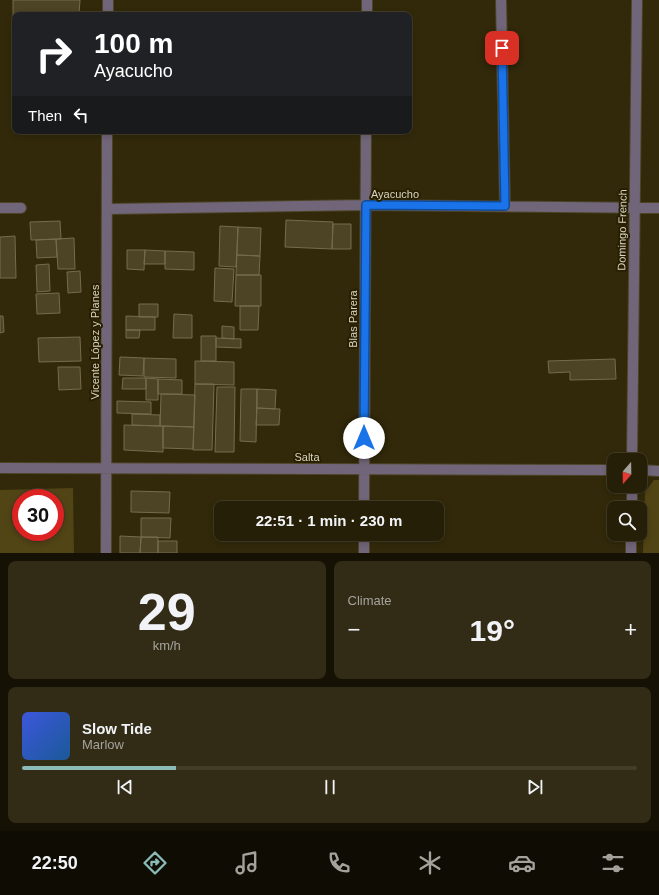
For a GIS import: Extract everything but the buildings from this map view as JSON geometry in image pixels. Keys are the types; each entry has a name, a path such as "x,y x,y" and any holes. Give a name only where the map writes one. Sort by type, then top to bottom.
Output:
{"street":[{"path":"108,0 108,12"},
{"path":"367,0 367,12"},
{"path":"501,0 505,206"},
{"name":"Domingo French","path":"632,453 637,0"},
{"name":"Vicente López y Planes","path":"106,553 107,134"},
{"name":"Blas Parera","path":"364,501 366,134"},
{"name":"Ayacucho","path":"107,209 366,205 659,208"},
{"path":"0,208 21,208"},
{"name":"Salta","path":"0,468 607,470"},
{"path":"647,470 659,470"},
{"path":"364,541 364,553"},
{"path":"631,541 631,553"}],"shaded area":[{"path":"654,480 659,480 659,553 643,553 643,541 647,541 647,501 645,501 645,493 647,493 647,489"},
{"path":"73,488 74,553 0,553 0,490 12,490 12,541 64,541 64,489 36,489"}],"route":[{"path":"364,438 366,205 505,206 502,48"}]}
